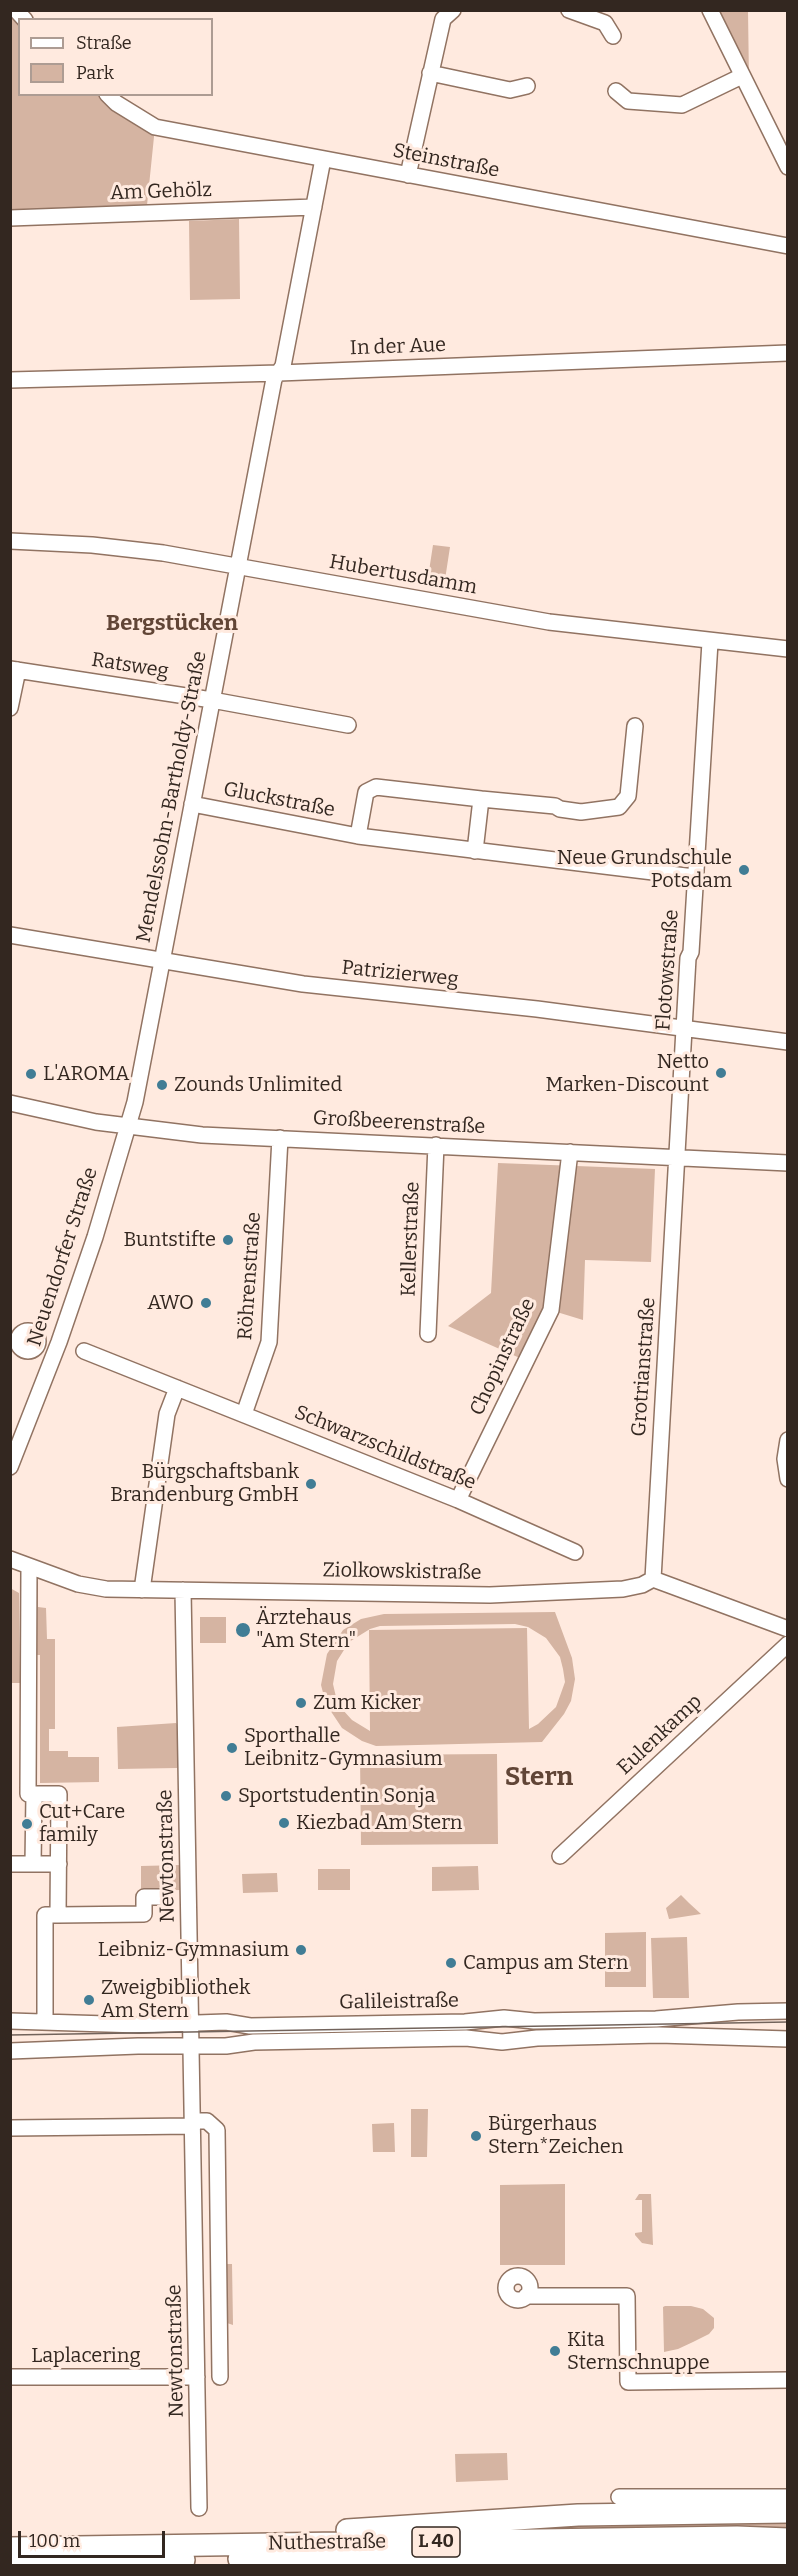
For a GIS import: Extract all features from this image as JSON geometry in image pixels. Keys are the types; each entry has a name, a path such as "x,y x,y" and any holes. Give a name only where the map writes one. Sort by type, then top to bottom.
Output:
{"highway":[{"path":"84,2547 99,2539 240,2537 578,2515 788,2512"},
{"name":"Nuthestraße","path":"10,2548 737,2537 788,2539"},
{"name":"Nuthestraße","path":"10,2564 788,2554"}],"street":[{"path":"408,175 443,19 453,10"},
{"path":"569,10 605,23 613,36"},
{"path":"710,10 788,167"},
{"path":"430,73 510,90 527,86"},
{"path":"616,91 628,101 682,105 742,76"},
{"name":"Steinstraße","path":"109,96 116,103 155,127 788,246"},
{"name":"Mendelssohn-Bartholdy-Straße","path":"126,1127 135,1102 274,379 283,366 322,159"},
{"name":"Am Gehölz","path":"10,218 314,207"},
{"name":"In der Aue","path":"10,380 279,373 788,353"},
{"name":"Hubertusdamm","path":"10,541 92,545 163,553 549,622 710,642 788,649"},
{"name":"Flotowstraße","path":"678,1158 688,958 710,642"},
{"path":"10,708 14,669"},
{"name":"Ratsweg","path":"14,669 212,700 348,725"},
{"name":"Gluckstraße","path":"358,836 366,792 376,787 555,806 581,812 619,807 628,796 635,726"},
{"path":"475,852 481,799"},
{"name":"Gluckstraße","path":"192,804 358,836 694,878"},
{"name":"Patrizierweg","path":"10,935 303,984 544,1010 788,1042"},
{"name":"Großbeerenstraße","path":"10,1103 126,1127 202,1135 788,1163"},
{"name":"Neuendorfer Straße","path":"10,1467 59,1342 95,1237 126,1127"},
{"name":"Röhrenstraße","path":"244,1414 269,1342 280,1138"},
{"name":"Kellerstraße","path":"429,1334 436,1145"},
{"name":"Chopinstraße","path":"458,1500 551,1310 570,1152"},
{"name":"Grotrianstraße","path":"653,1579 678,1158"},
{"name":"Schwarzschildstraße","path":"84,1351 458,1500 575,1552"},
{"path":"142,1590 167,1414 177,1388"},
{"path":"788,1440 785,1459 788,1479"},
{"name":"Ziolkowskistraße","path":"10,1559 78,1584 106,1589 553,1594 633,1588 653,1579"},
{"path":"29,1566 28,1794 59,1794 58,1915"},
{"path":"653,1579 788,1629"},
{"name":"Newtonstraße","path":"183,1590 199,2508"},
{"name":"Eulenkamp","path":"560,1856 788,1644"},
{"path":"33,1864 34,1794"},
{"path":"33,1833 59,1832"},
{"path":"33,1833 59,1832"},
{"path":"10,1864 59,1864"},
{"path":"45,2021 45,1915 144,1914 144,1897 163,1897"},
{"name":"Galileistraße","path":"10,2021 127,2025 226,2022 250,2026 465,2022 504,2018 534,2021 656,2019 738,2012 788,2011"},
{"name":"Galileistraße","path":"10,2051 138,2046 226,2046 254,2042 466,2038 502,2042 537,2038 659,2035 788,2039"},
{"path":"10,2128 193,2124 207,2121 217,2130 220,2376"},
{"path":"526,2296 627,2296 628,2382 788,2380"},
{"name":"Laplacering","path":"10,2378 197,2377"},
{"path":"619,2497 788,2497"}],"green space":[{"path":"10,11 18,18 18,96 108,96 155,127 146,215 11,218"},
{"path":"714,11 748,11 749,80"},
{"path":"239,219 240,299 190,300 189,221"},
{"path":"433,545 450,547 444,586 427,584"},
{"path":"498,1163 655,1169 651,1262 585,1260 583,1320 547,1309 522,1359 448,1326 491,1293"},
{"path":"38,1581 38,1607 46,1608 47,1639 55,1639 55,1729 49,1729 49,1751 68,1751 68,1757 99,1757 99,1782 40,1783 40,1655 33,1655 32,1590"},
{"path":"10,1588 19,1593 20,1683 11,1683"},
{"path":"555,1612 572,1658 575,1679 571,1701 542,1742 376,1746 362,1741 342,1728 326,1704 321,1685 327,1654 343,1630 361,1619 384,1614","holes":["515,1624 528,1627 546,1638 560,1657 565,1682 556,1707 538,1724 529,1729 527,1628 369,1630 370,1731 352,1720 342,1709 336,1697 333,1684 337,1661 349,1642 370,1629 380,1626"]},
{"path":"200,1617 226,1617 226,1643 200,1643"},
{"path":"176,1723 180,1728 181,1761 177,1768 118,1769 117,1727"},
{"path":"497,1754 498,1844 361,1845 360,1755"},
{"path":"181,1865 181,1890 141,1891 141,1866"},
{"path":"478,1866 479,1890 432,1891 432,1867"},
{"path":"318,1869 350,1869 350,1890 318,1890"},
{"path":"277,1873 278,1892 243,1893 242,1874"},
{"path":"681,1895 701,1914 669,1919 666,1908"},
{"path":"646,1932 646,1987 605,1987 605,1933"},
{"path":"687,1937 689,1998 653,1998 651,1938"},
{"path":"411,2109 428,2109 427,2157 411,2157"},
{"path":"394,2123 395,2152 373,2152 372,2124"},
{"path":"565,2184 565,2265 500,2265 500,2185"},
{"path":"639,2194 651,2194 653,2245 642,2243 635,2235 635,2233 642,2232 642,2200 635,2200"},
{"path":"226,2264 232,2264 233,2325 227,2323"},
{"path":"691,2306 703,2309 714,2318 714,2328 709,2334 693,2342 664,2352 663,2307"},
{"path":"507,2453 508,2480 456,2482 455,2454"},
{"path":"788,2518 787,2527 386,2532"}],"tram line":[{"path":"10,2035 788,2022"}],"place":[{"name":"Neue Grundschule Potsdam","path":"744,870"},
{"name":"Netto Marken-Discount","path":"721,1073"},
{"name":"L'AROMA","path":"31,1074"},
{"name":"Zounds Unlimited","path":"162,1085"},
{"name":"Buntstifte","path":"228,1240"},
{"name":"AWO","path":"206,1303"},
{"name":"Bürgschaftsbank Brandenburg GmbH","path":"311,1484"},
{"name":"Ärztehaus \"Am Stern\"","path":"243,1630"},
{"name":"Zum Kicker","path":"301,1703"},
{"name":"Sporthalle Leibnitz-Gymnasium","path":"232,1748"},
{"name":"Sportstudentin Sonja","path":"226,1796"},
{"name":"Kiezbad Am Stern","path":"284,1823"},
{"name":"Cut+Care family","path":"27,1824"},
{"name":"Leibniz-Gymnasium","path":"301,1950"},
{"name":"Campus am Stern","path":"451,1963"},
{"name":"Zweigbibliothek Am Stern","path":"89,2000"},
{"name":"Bürgerhaus Stern*Zeichen","path":"476,2136"},
{"name":"Kita Sternschnuppe","path":"555,2351"}],"district":[{"name":"Bergstücken","path":"172,624"},
{"name":"Stern","path":"539,1778"}]}
